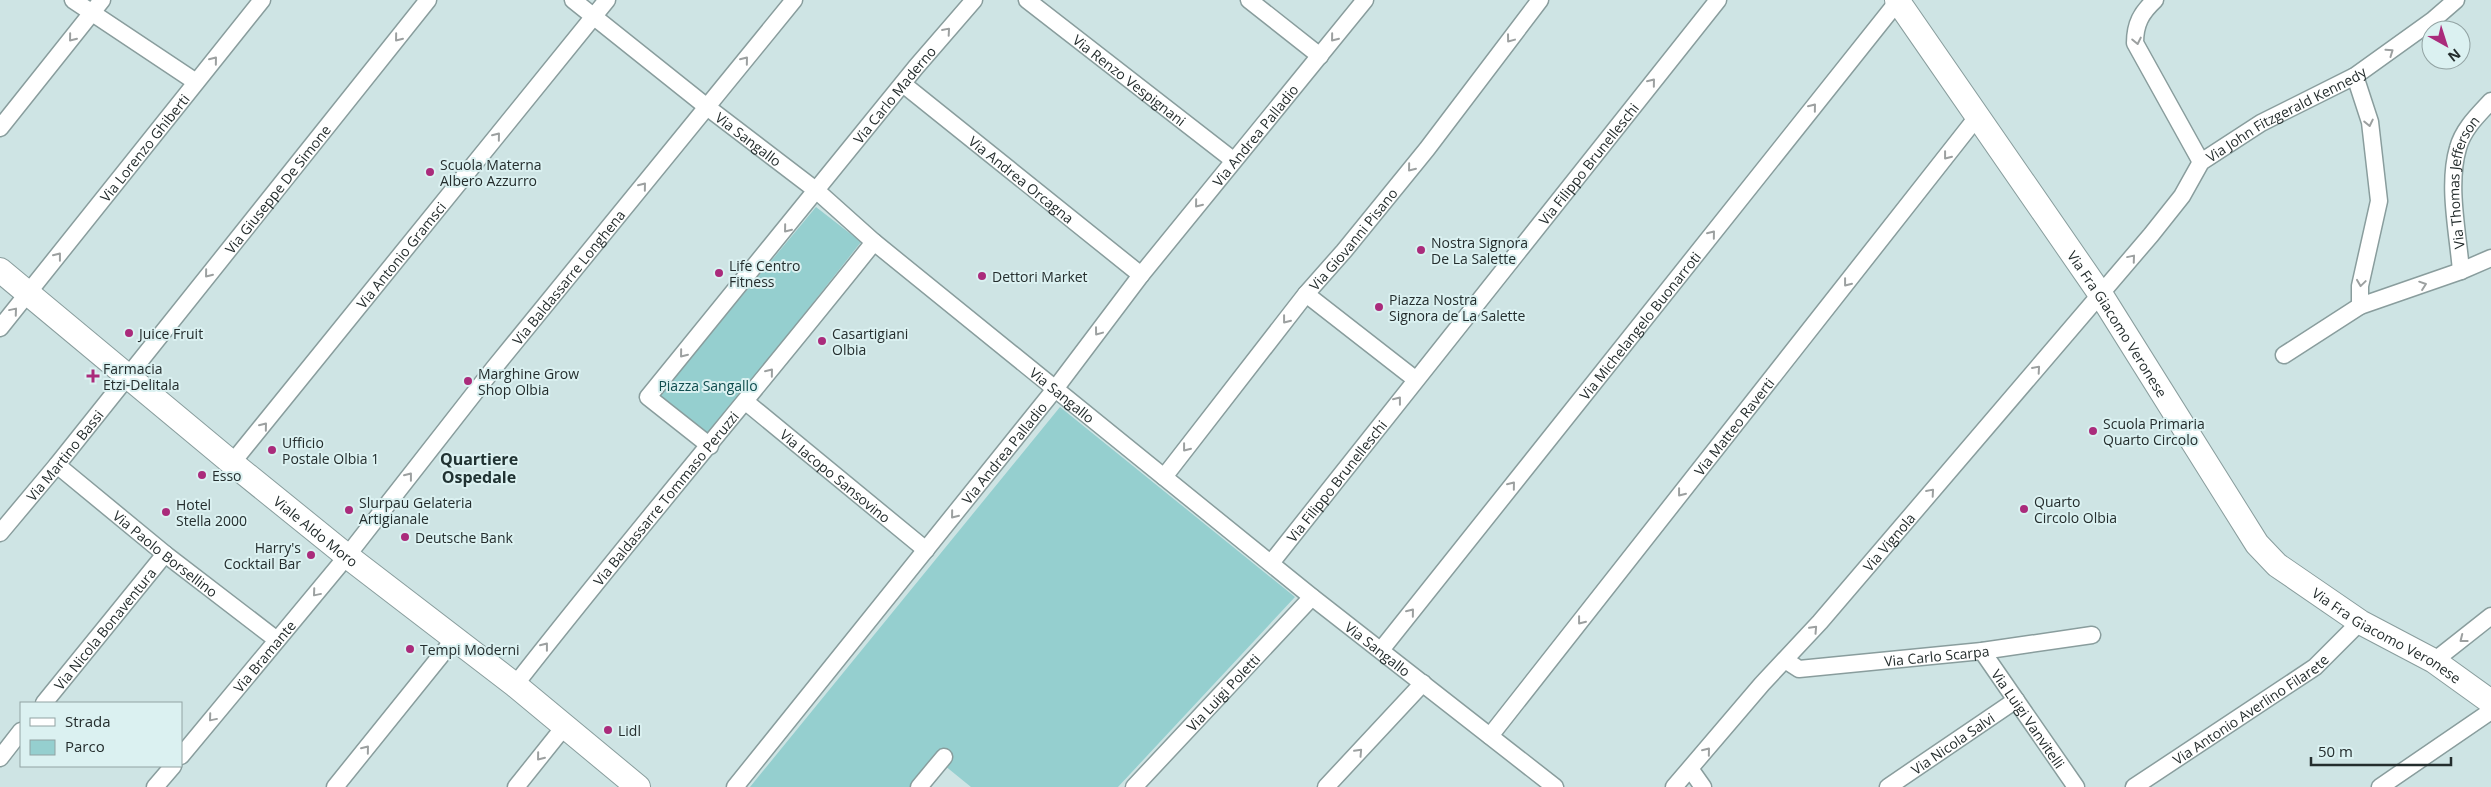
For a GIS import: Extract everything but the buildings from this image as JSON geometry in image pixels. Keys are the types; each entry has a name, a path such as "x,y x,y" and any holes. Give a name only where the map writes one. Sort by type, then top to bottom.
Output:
{"street":[{"path":"73,0 98,6 196,82"},
{"name":"Via Lorenzo Ghiberti","path":"0,328 262,0"},
{"name":"Via Giuseppe De Simone","path":"126,376 428,0"},
{"name":"Via Sangallo","path":"573,0 707,107 817,191 874,242 1312,597 1555,787"},
{"name":"Via Antonio Gramsci","path":"232,463 607,0"},
{"name":"Via Baldassarre Longhena","path":"347,556 494,368 794,0"},
{"name":"Via Carlo Maderno","path":"817,191 903,84 974,0"},
{"name":"Via Renzo Vespignani","path":"1027,0 1233,160"},
{"path":"1249,0 1320,56"},
{"name":"Via Andrea Palladio","path":"735,787 1055,389 1141,275 1233,160 1365,0"},
{"name":"Via Giovanni Pisano","path":"1164,477 1306,294 1344,251 1427,149 1540,0"},
{"name":"Via Filippo Brunelleschi","path":"1271,563 1415,379 1718,0"},
{"name":"Via Fra Giacomo Veronese","path":"1897,0 2101,295 2257,544 2277,565 2360,622 2434,661 2491,702"},
{"name":"Via Michelangelo Buonarroti","path":"1381,650 1897,0"},
{"path":"2155,0 2142,11 2135,29 2135,43 2201,162"},
{"name":"Via John Fitzgerald Kennedy","path":"2101,295 2182,196 2201,162 2261,123 2355,76 2434,20 2456,0"},
{"path":"0,128 98,6"},
{"path":"2355,76 2370,122 2379,201 2360,286 2360,306"},
{"name":"Via Andrea Orcagna","path":"903,84 1141,275"},
{"name":"Via Thomas Jefferson","path":"2461,271 2453,192 2458,148 2471,121 2491,101"},
{"name":"Via Matteo Raverti","path":"1490,736 1977,117"},
{"path":"710,446 648,397 817,191"},
{"name":"Via Baldassarre Tommaso Peruzzi","path":"515,685 621,550 710,446 874,242"},
{"path":"2284,354 2360,306 2461,271 2491,258"},
{"name":"Viale Aldo Moro","path":"0,270 232,463 347,556 515,685 638,787"},
{"path":"1306,294 1415,379"},
{"name":"Via Vignola","path":"1674,787 1691,770 1762,684 1820,622 2101,295"},
{"name":"Via Martino Bassi","path":"0,533 57,465 126,376"},
{"name":"Via Iacopo Sansovino","path":"746,402 926,550"},
{"name":"Via Paolo Borsellino","path":"57,465 165,554 277,640"},
{"name":"Via Nicola Bonaventura","path":"45,702 165,554"},
{"name":"Via Bramante","path":"182,755 347,556"},
{"name":"Via Luigi Poletti","path":"1134,787 1312,597"},
{"path":"2434,661 2491,616"},
{"name":"Via Antonio Averlino Filarete","path":"2134,787 2315,667 2360,622"},
{"name":"Via Carlo Scarpa","path":"1784,660 1799,669 1982,650 2092,635"},
{"path":"335,787 455,638"},
{"name":"Via Luigi Vanvitelli","path":"1982,650 2076,787"},
{"path":"1326,787 1423,683"},
{"name":"Via Nicola Salvi","path":"1888,787 2016,700"},
{"path":"2380,787 2491,712"},
{"path":"516,787 564,727"},
{"path":"0,758 20,732"},
{"path":"919,787 944,757"},
{"path":"155,787 172,767"},
{"path":"1691,770 1703,787"}],"green space":[{"name":"Piazza Sangallo","path":"816,207 861,242 708,436 657,398"},
{"path":"1060,407 1295,597 1118,787 971,787 939,761 917,787 750,787"}],"place":[{"name":"Scuola Materna Albero Azzurro","path":"430,172"},
{"name":"Nostra Signora De La Salette","path":"1421,250"},
{"name":"Life Centro Fitness","path":"719,273"},
{"name":"Dettori Market","path":"982,276"},
{"name":"Piazza Nostra Signora de La Salette","path":"1379,307"},
{"name":"Juice Fruit","path":"129,333"},
{"name":"Casartigiani Olbia","path":"822,341"},
{"name":"Farmacia Etzi-Delitala","path":"93,376"},
{"name":"Marghine Grow Shop Olbia","path":"468,381"},
{"name":"Scuola Primaria Quarto Circolo","path":"2093,431"},
{"name":"Ufficio Postale Olbia 1","path":"272,450"},
{"name":"Esso","path":"202,475"},
{"name":"Quarto Circolo Olbia","path":"2024,509"},
{"name":"Slurpau Gelateria Artigianale","path":"349,510"},
{"name":"Hotel Stella 2000","path":"166,512"},
{"name":"Deutsche Bank","path":"405,537"},
{"name":"Harry's Cocktail Bar","path":"311,555"},
{"name":"Tempi Moderni","path":"410,649"},
{"name":"Lidl","path":"608,730"}],"district":[{"name":"Quartiere Ospedale","path":"479,468"}]}
